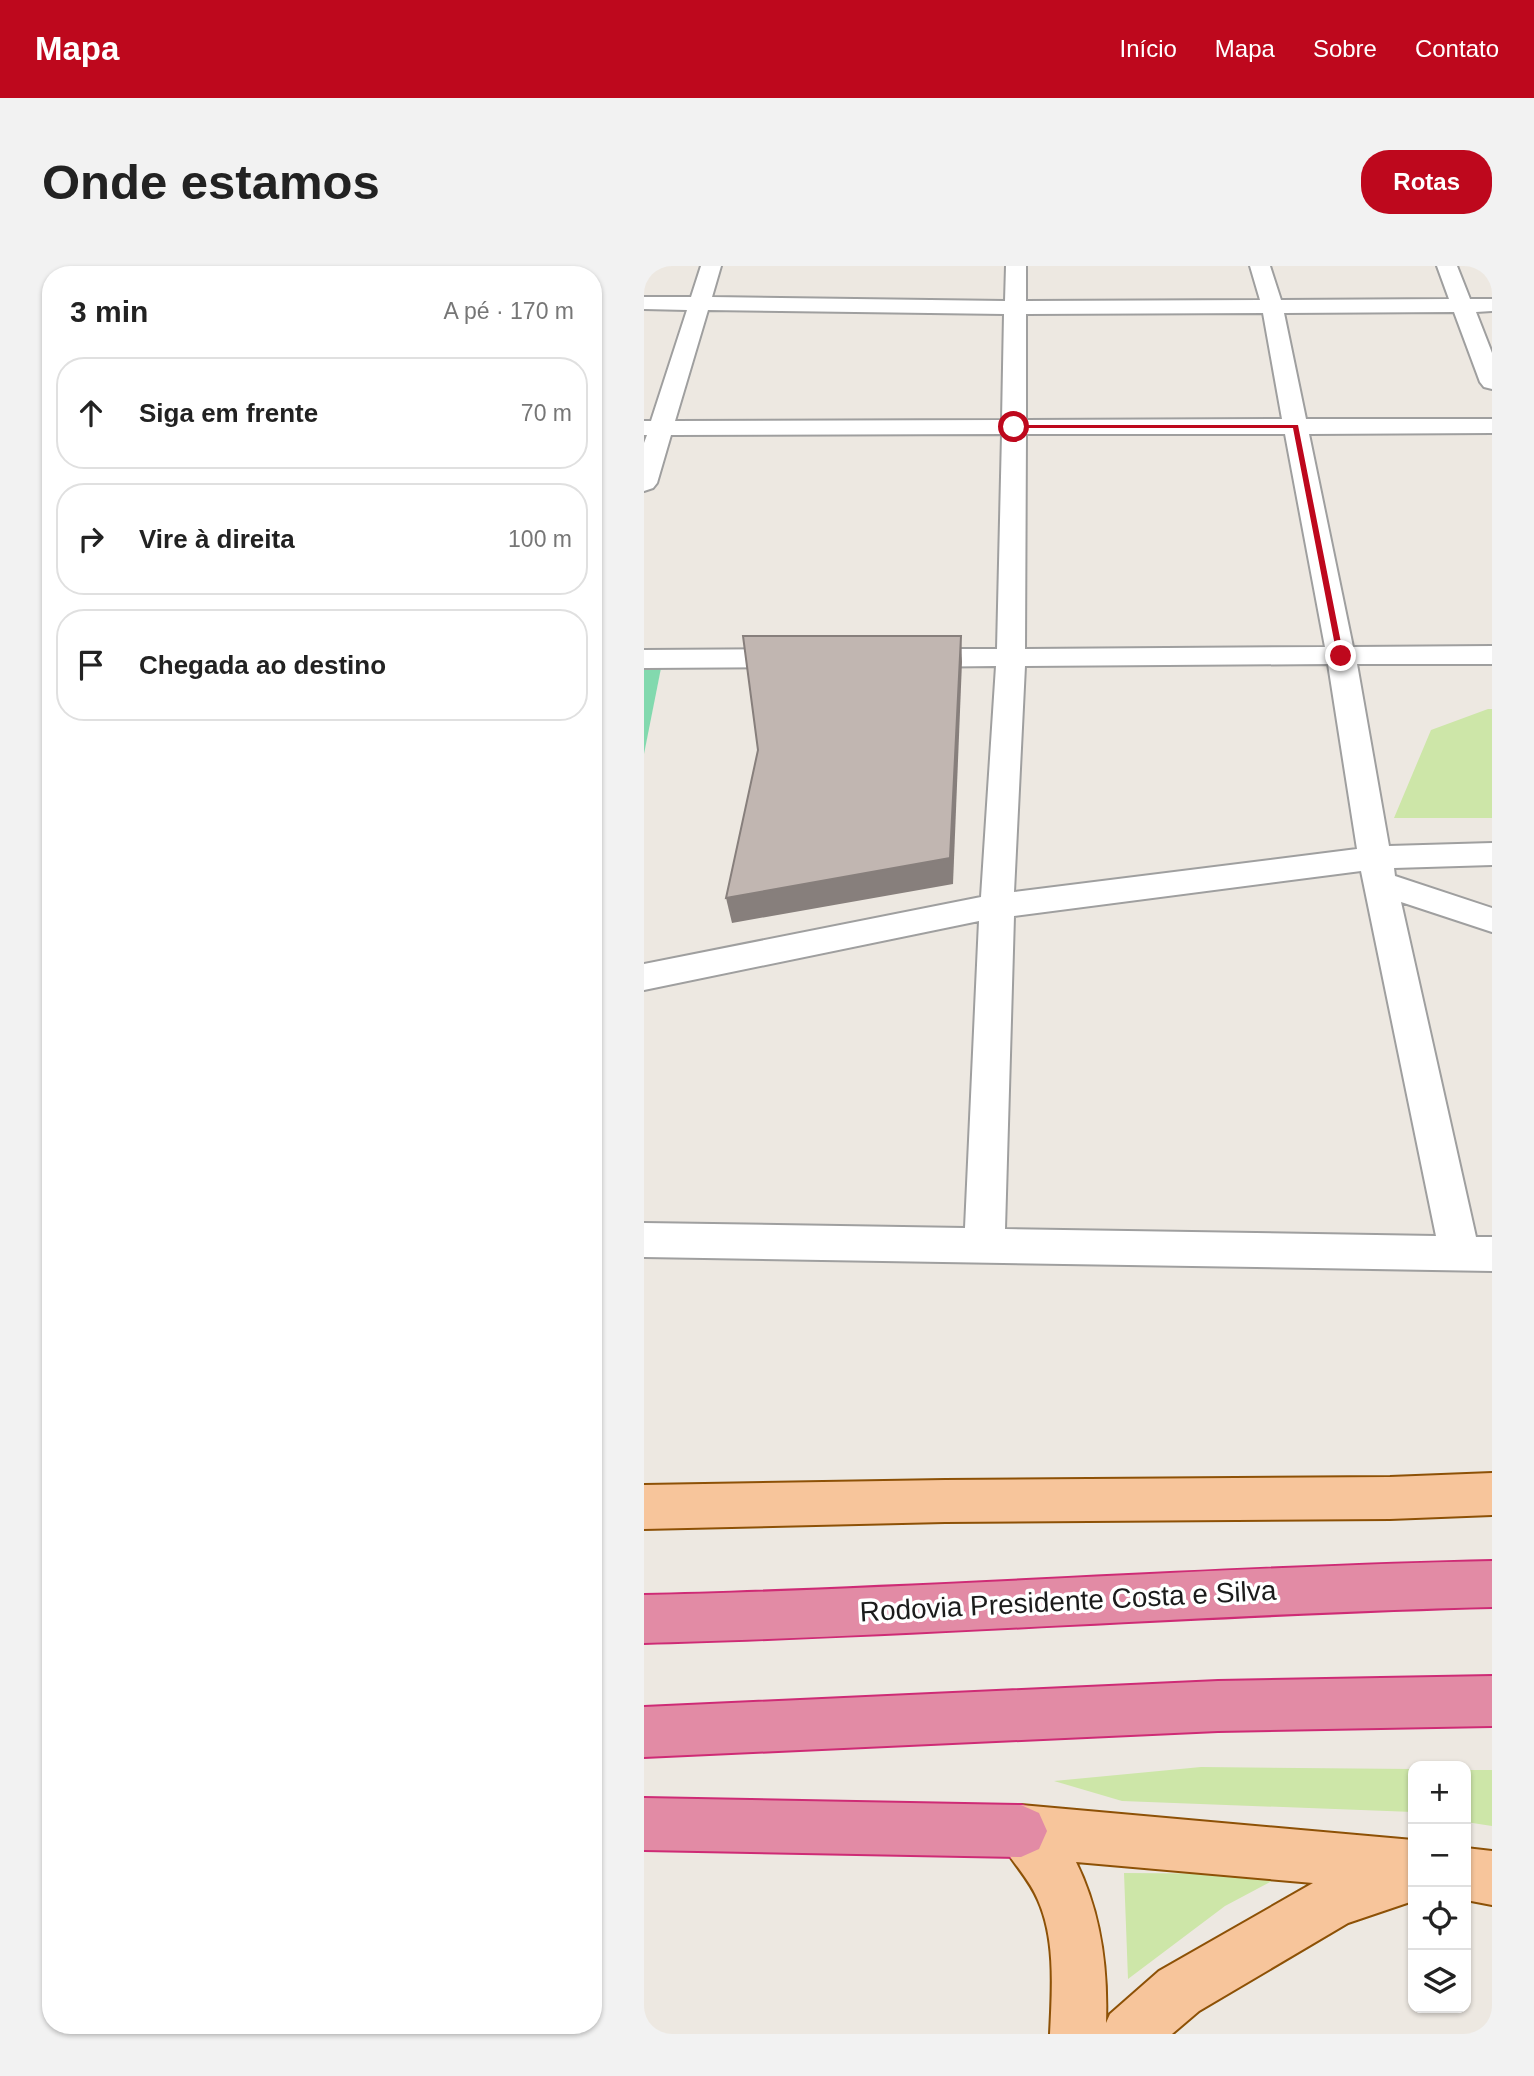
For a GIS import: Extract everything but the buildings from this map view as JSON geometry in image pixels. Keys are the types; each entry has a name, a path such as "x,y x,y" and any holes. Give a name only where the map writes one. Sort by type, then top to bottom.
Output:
{"highway":[{"name":"Rodovia Presidente Costa e Silva","path":"644,1619 784,1617 1350,1586 1492,1584"},
{"path":"644,1732 1218,1706 1492,1701"},
{"path":"644,1824 1021,1831"}],"main road":[{"path":"644,1507 959,1500 1390,1498 1492,1494"},
{"path":"1021,1831 1408,1866"},
{"path":"1021,1831 1060,1887 1071,1919 1080,1990 1078,2034"},
{"path":"1471,1875 1492,1878"},
{"path":"1130,2034 1179,1991 1336,1900 1408,1877"}],"street":[{"path":"644,483 653,428 700,302 710,266"},
{"path":"985,1246 996,906 1011,657 1016,266"},
{"path":"644,1240 1476,1254 1377,871 1341,656 1272,305 1261,266"},
{"path":"1447,266 1492,382"},
{"path":"644,303 1015,308 1492,305"},
{"path":"653,428 1492,426"},
{"path":"889,658 1492,655"},
{"path":"644,659 821,658"},
{"path":"644,977 996,906 1377,871 1492,854"},
{"path":"1377,871 1492,920"}],"green space":[{"path":"644,663 662,663 644,754"},
{"path":"1492,709 1492,818 1394,818 1431,730"},
{"path":"1201,1767 1408,1769 1408,1812 1122,1801 1054,1781"},
{"path":"1471,1770 1492,1770 1492,1826 1471,1823"},
{"path":"1124,1873 1285,1874 1225,1906 1128,1979"}],"route":[{"path":"1014,427 1296,426 1341,656"}]}
